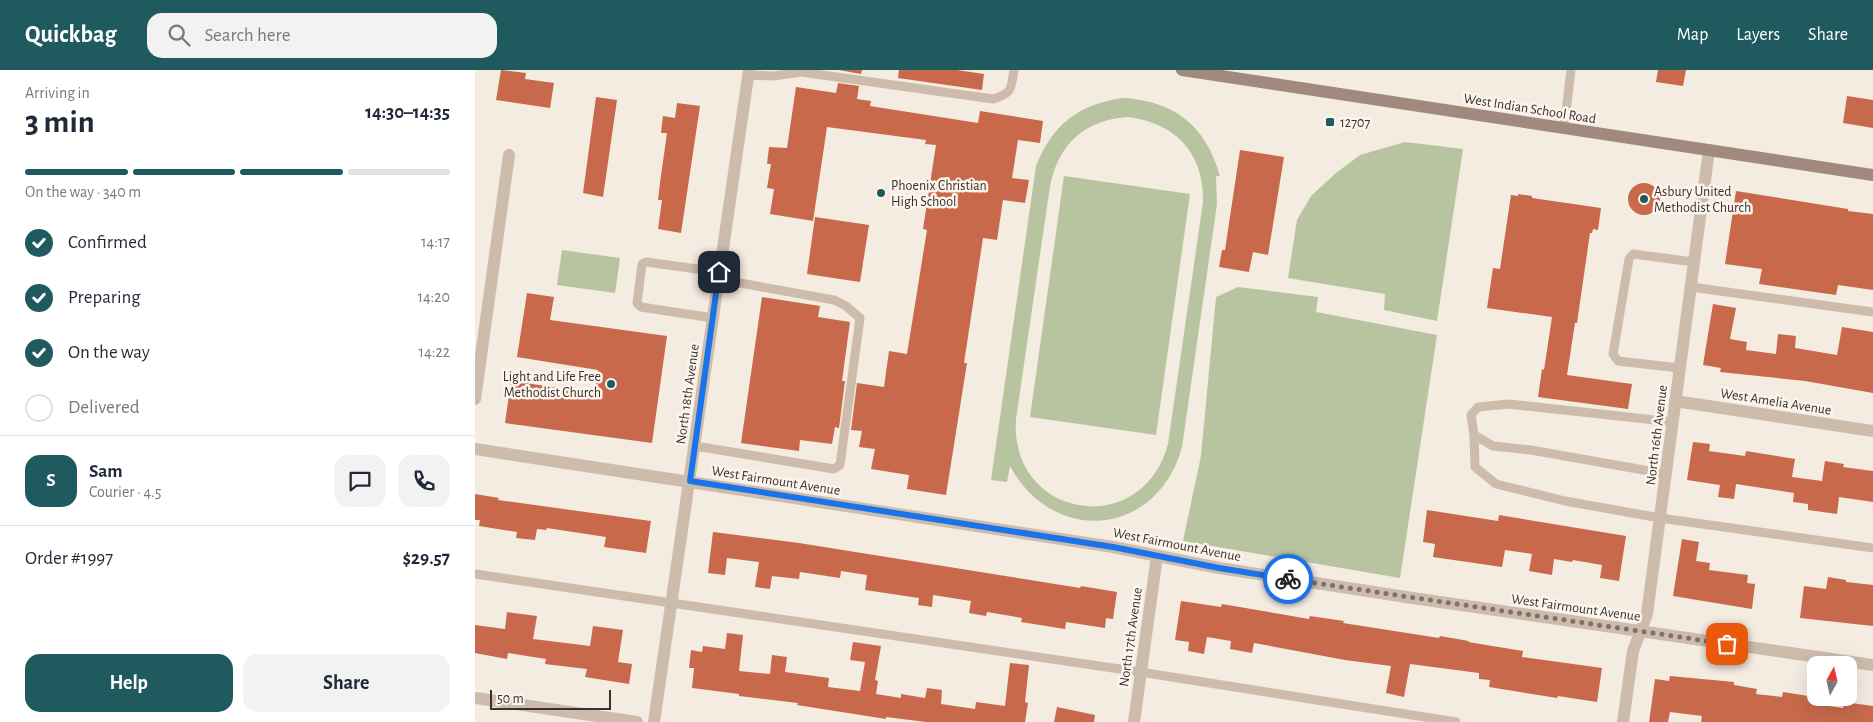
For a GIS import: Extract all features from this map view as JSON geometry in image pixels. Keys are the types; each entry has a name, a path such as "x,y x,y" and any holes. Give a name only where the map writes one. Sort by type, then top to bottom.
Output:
{"main road":[{"name":"West Indian School Road","path":"1182,70 1226,73 1564,128 1873,175"}],"street":[{"name":"North 18th Avenue","path":"654,722 749,72"},
{"name":"North 16th Avenue","path":"1623,722 1633,651 1647,614 1709,150"},
{"path":"475,399 509,155"},
{"name":"West Amelia Avenue","path":"1675,401 1873,431"},
{"name":"West Fairmount Avenue","path":"475,449 1113,547 1219,568 1873,665"},
{"name":"North 17th Avenue","path":"1134,722 1157,556"},
{"path":"475,698 637,722"}],"lane":[{"path":"749,72 773,76 801,72 993,99 1005,95 1011,90 1014,70"},
{"path":"1564,128 1571,70"},
{"path":"1680,368 1618,361 1613,354 1629,259 1633,254 1694,262"},
{"path":"695,446 834,470 840,465 860,318 846,306 834,300 646,262 641,264 637,303 641,307 713,318"},
{"path":"1691,287 1873,312"},
{"path":"1673,422 1509,404 1478,407 1471,415 1475,467 1496,484 1565,501 1660,518 1873,548"},
{"path":"1474,435 1493,446 1666,474"},
{"path":"475,574 672,605 1140,672 1456,722"}],"green space":[{"path":"1123,98 1142,100 1158,104 1186,119 1206,143 1214,158 1220,176 1216,176 1217,204 1182,447 1170,477 1151,499 1129,513 1103,520 1077,519 1052,510 1029,492 1010,466 1007,482 991,480 1036,166 1051,138 1069,118 1093,105","holes":["1128,117 1145,120 1160,126 1184,143 1192,155 1202,185 1203,202 1168,444 1154,475 1132,495 1107,505 1080,505 1054,496 1033,479 1019,453 1016,419 1050,186 1060,158 1076,136 1099,123 1113,119"]},
{"path":"1405,142 1463,149 1437,321 1384,310 1385,294 1288,278 1297,220 1311,196 1336,173 1360,155"},
{"path":"1064,176 1190,194 1156,435 1030,417"},
{"path":"562,250 620,258 615,293 557,285"},
{"path":"1238,287 1318,297 1316,312 1437,335 1400,578 1183,541 1201,456 1216,297"}],"building":[{"path":"501,70 526,73 525,79 554,83 550,108 496,100"},
{"path":"839,70 862,70 861,74"},
{"path":"899,70 957,70 984,74 982,90 898,78"},
{"path":"1658,70 1686,70 1683,86 1656,82"},
{"path":"838,83 859,86 857,99 871,101 870,106 978,123 980,111 1043,121 1040,143 1018,140 1012,178 1029,180 1025,203 1003,200 997,240 983,238 964,363 967,363 946,495 907,489 909,475 871,469 875,449 859,447 862,431 851,430 857,383 884,387 889,351 907,354 927,230 923,229 936,145 925,144 926,140 827,127 813,221 770,214 774,189 767,188 771,164 767,164 769,147 787,148 796,87 836,93"},
{"path":"1847,96 1873,100 1873,128 1843,123"},
{"path":"596,97 617,100 603,197 583,193"},
{"path":"677,103 700,106 681,233 658,229 662,200 658,200 667,133 661,133 663,116 675,118"},
{"path":"1240,150 1284,157 1268,255 1253,252 1249,272 1219,267 1222,250 1225,250"},
{"path":"1644,183 1656,187 1660,199 1656,211 1644,215 1632,211 1628,199 1632,187"},
{"path":"1736,191 1873,214 1873,290 1838,285 1836,295 1759,284 1762,269 1725,264"},
{"path":"1518,194 1532,196 1532,198 1601,208 1598,230 1593,229 1592,233 1590,233 1577,323 1575,323 1567,375 1632,384 1628,409 1538,397 1552,317 1487,308 1493,268 1500,269 1511,195 1518,196"},
{"path":"815,217 869,225 860,282 807,274"},
{"name":"Light and Life Free Methodist Church","path":"527,293 554,297 550,320 667,336 652,443 505,423 511,381 595,393 598,370 517,357"},
{"path":"762,297 820,306 818,317 850,322 842,381 845,381 839,428 835,427 832,444 800,440 799,451 741,443"},
{"path":"1713,304 1736,308 1730,339 1747,342 1746,350 1776,354 1778,334 1796,336 1795,348 1837,355 1842,327 1873,332 1873,393 1805,381 1720,372 1721,368 1703,365"},
{"path":"1693,442 1710,444 1709,451 1745,456 1746,451 1795,459 1792,477 1822,481 1825,461 1844,464 1843,467 1873,471 1873,502 1839,497 1837,514 1808,510 1808,504 1793,502 1794,493 1736,484 1734,499 1718,497 1720,485 1687,480"},
{"path":"475,494 499,498 498,500 651,521 646,553 604,547 606,537 547,528 546,530 537,529 535,540 516,538 517,532 479,526 480,520 475,520"},
{"path":"1427,510 1498,521 1499,515 1626,536 1619,581 1600,578 1602,565 1573,560 1572,562 1554,559 1552,575 1529,571 1532,554 1505,550 1502,567 1433,557 1435,544 1423,542"},
{"path":"713,532 799,543 1080,588 1081,586 1117,592 1113,619 1106,618 1105,628 1066,622 1065,629 1021,622 1022,618 987,612 986,616 969,613 971,601 933,595 932,607 918,605 919,598 865,590 867,575 841,571 840,578 800,572 799,579 772,576 770,589 755,587 759,562 727,558 725,575 708,573"},
{"path":"1682,539 1699,542 1696,561 1710,563 1709,570 1748,575 1747,583 1755,584 1752,609 1673,596"},
{"path":"1828,577 1846,580 1846,582 1873,585 1873,626 1800,618 1804,586 1826,589"},
{"path":"1181,601 1221,607 1222,604 1309,619 1310,616 1439,638 1440,636 1523,651 1522,657 1602,668 1597,702 1558,696 1557,698 1489,687 1490,680 1479,679 1479,673 1410,664 1404,697 1386,693 1391,666 1345,660 1254,643 1252,653 1230,649 1231,641 1207,637 1204,654 1188,651 1189,642 1175,640"},
{"path":"507,612 537,616 533,639 590,646 593,626 623,630 618,662 632,664 629,684 585,677 587,669 545,664 546,659 508,653 507,659 475,653 475,625 505,629"},
{"path":"727,633 743,635 739,671 770,674 772,655 787,657 785,672 829,678 828,687 860,691 865,662 850,660 853,642 881,646 875,680 878,681 876,694 901,698 901,694 925,698 927,688 942,690 941,704 975,709 976,702 1005,706 1010,663 1029,665 1025,702 1028,703 1025,722 926,722 886,717 886,719 797,705 798,703 692,688 694,668 689,668 691,650 702,652 703,646 725,649"},
{"path":"1670,676 1734,682 1734,685 1757,689 1756,694 1782,697 1783,692 1807,696 1807,706 1843,708 1843,706 1857,706 1857,704 1873,706 1873,722 1701,722 1702,716 1670,712 1668,722 1649,722 1655,679 1669,681"},
{"path":"1057,707 1095,715 1094,722 1054,722"}],"way so far":[{"path":"1288,579 1727,644"}],"place":[{"name":"12707","path":"1330,122"},
{"name":"Phoenix Christian High School","path":"881,193"},
{"name":"Asbury United Methodist Church","path":"1644,199"},
{"name":"Light and Life Free Methodist Church","path":"611,384"}],"route":[{"path":"719,272 690,481 1113,547 1219,568 1288,579"}]}
